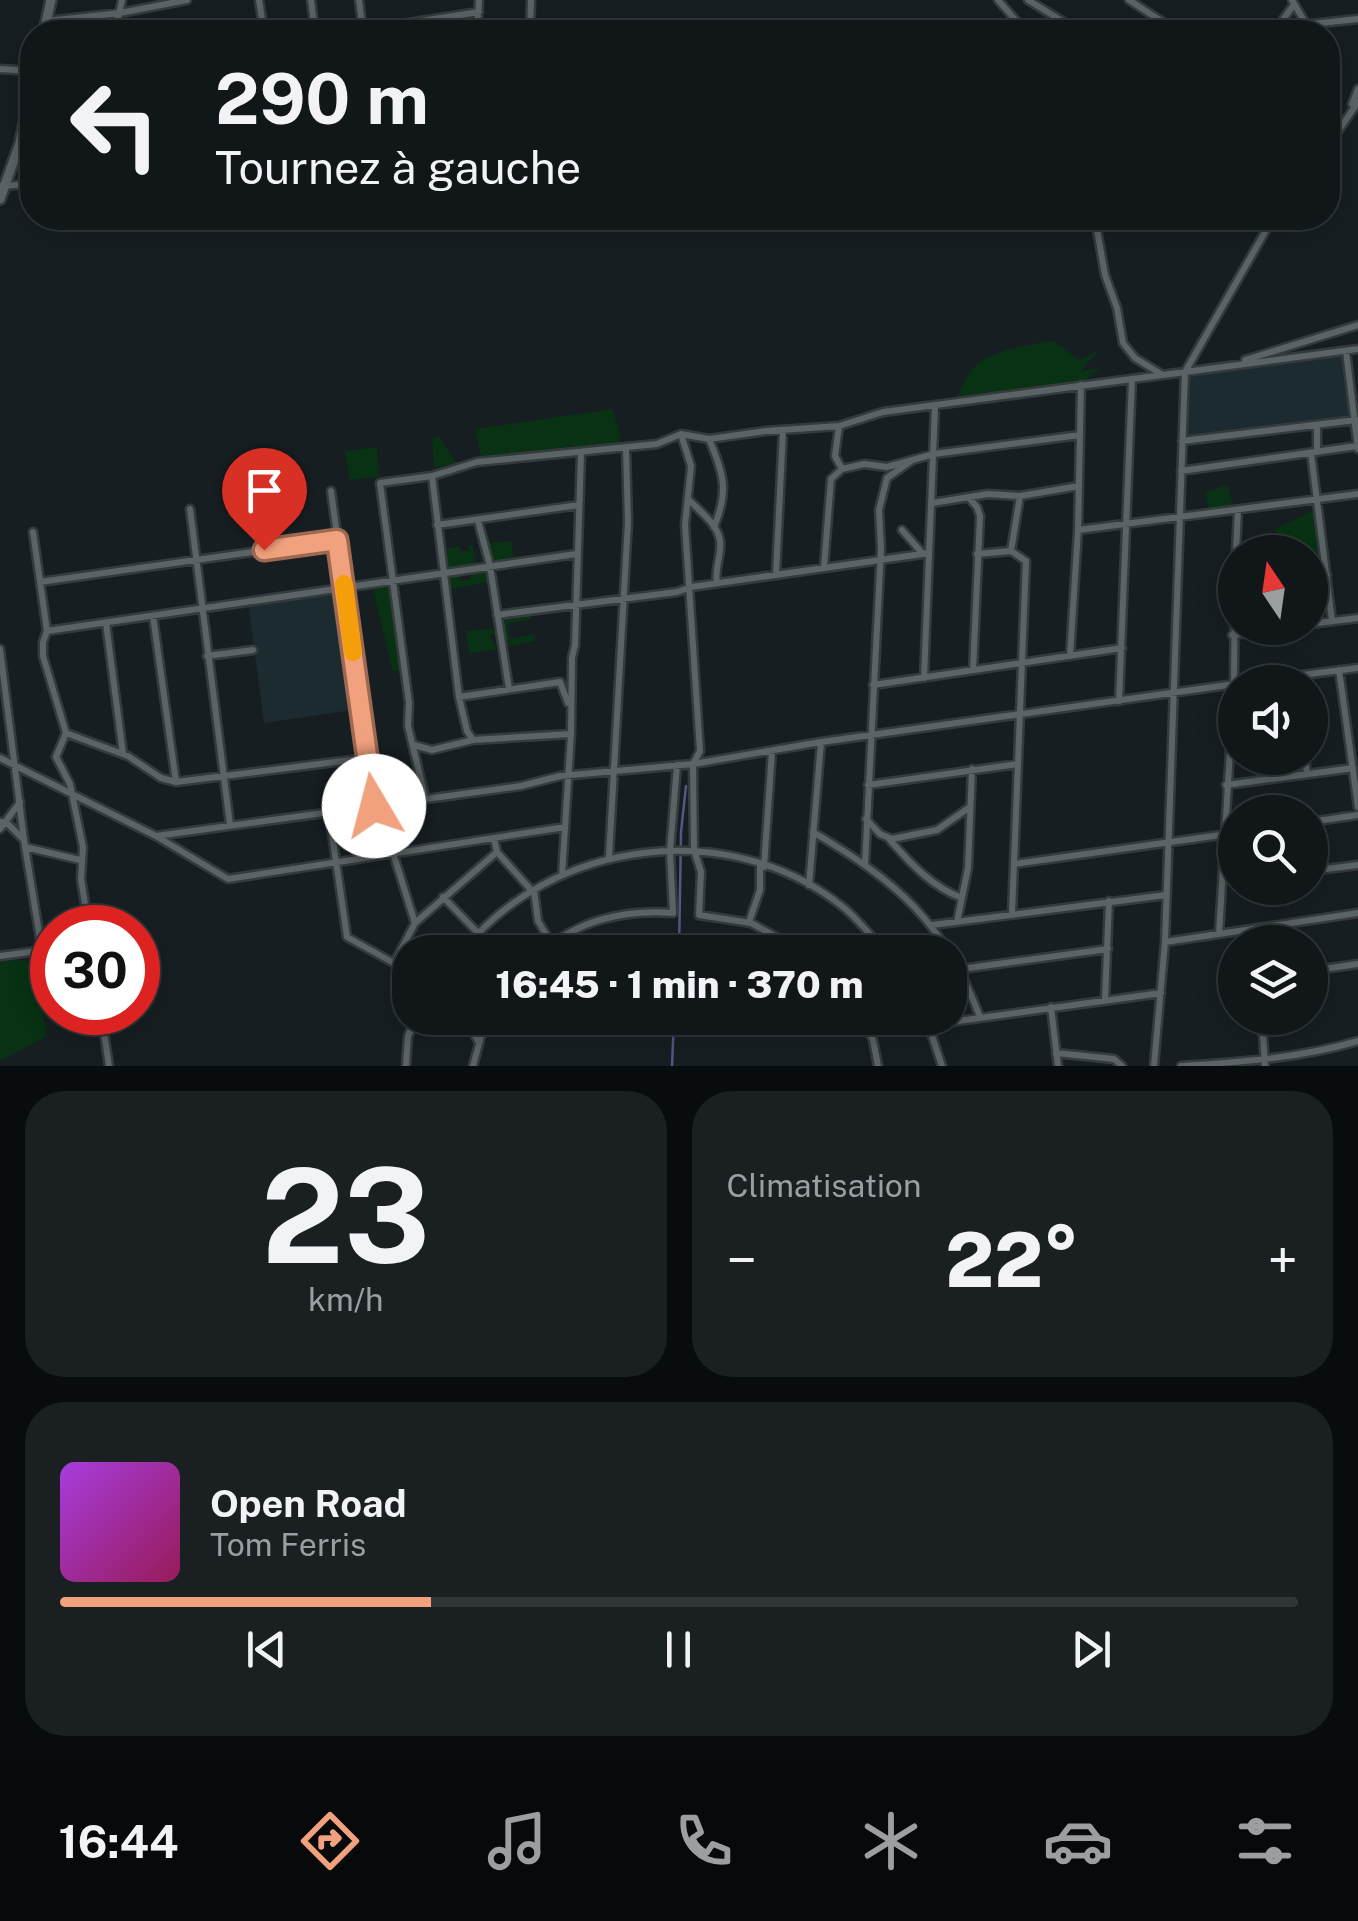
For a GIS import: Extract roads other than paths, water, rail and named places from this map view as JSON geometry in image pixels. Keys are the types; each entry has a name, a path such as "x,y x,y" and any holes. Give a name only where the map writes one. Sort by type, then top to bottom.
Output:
{"street":[{"path":"119,20 122,0"},
{"path":"56,20 186,0"},
{"path":"479,20 480,0"},
{"path":"998,0 1016,20"},
{"path":"1028,0 1060,20"},
{"path":"1129,0 1160,20"},
{"path":"430,20 479,12"},
{"path":"1340,126 1358,89"},
{"path":"1350,110 1358,102"},
{"path":"0,199 20,128"},
{"path":"1097,230 1123,343 1147,368 1164,374"},
{"path":"1154,1066 1165,942 1185,372 1266,230"},
{"path":"1224,367 1358,325"},
{"path":"425,797 408,726 410,703 380,483 432,476 477,462 657,444 680,434 709,440 839,426 883,412 1358,349"},
{"path":"1182,471 1358,448 1346,350"},
{"path":"1118,701 1132,378"},
{"path":"1070,656 1082,385"},
{"path":"924,678 926,554 935,407"},
{"path":"1182,440 1356,420"},
{"path":"1317,425 1314,452 1322,535"},
{"path":"839,426 835,456 842,469"},
{"path":"776,574 783,430"},
{"path":"680,434 690,466 686,525 700,751 694,764 694,850 701,872 700,914 748,922 772,935"},
{"path":"824,567 831,479 842,469 864,464 887,467 934,454 1080,435"},
{"path":"709,440 720,464 724,487 724,502 714,526"},
{"path":"609,857 628,522 626,448"},
{"path":"562,875 581,454"},
{"path":"865,864 880,510 887,478 911,462"},
{"path":"432,476 460,697 467,731 473,740"},
{"path":"932,503 988,494 1020,496 1080,486"},
{"path":"331,490 374,806"},
{"path":"1078,530 1358,494"},
{"path":"1011,551 1020,496"},
{"path":"970,499 980,516 973,670"},
{"path":"690,501 714,526 721,542 717,583"},
{"path":"437,525 579,505"},
{"path":"190,508 230,825"},
{"path":"1237,535 1238,510"},
{"path":"478,520 490,566 509,690"},
{"path":"902,530 926,554"},
{"path":"33,532 47,631 44,656 66,732 56,757 70,790 83,847 80,860 86,905"},
{"path":"40,582 337,540"},
{"path":"900,557 925,541"},
{"path":"977,554 1011,551 1026,561 1012,913"},
{"path":"47,631 576,554"},
{"path":"498,614 677,592 691,586 926,554"},
{"path":"1328,584 1332,621"},
{"path":"154,616 176,782"},
{"path":"1328,622 1358,618"},
{"path":"106,622 122,754"},
{"path":"873,686 1122,648"},
{"path":"0,650 35,905"},
{"path":"207,656 254,650"},
{"path":"1328,672 1358,668"},
{"path":"1339,670 1358,806"},
{"path":"460,697 560,682 571,714"},
{"path":"156,836 521,786 560,776 694,764 820,742 1218,687"},
{"path":"66,732 122,754 161,778 176,782 367,758"},
{"path":"413,744 432,750 473,740 571,734"},
{"path":"809,886 820,742"},
{"path":"748,922 760,890 772,751"},
{"path":"0,758 156,836 228,880 566,828"},
{"path":"868,785 1018,764"},
{"path":"568,935 596,921 641,912 674,913 670,851 677,765"},
{"path":"1328,771 1352,768"},
{"path":"957,922 968,868 972,770"},
{"path":"1226,795 1227,775"},
{"path":"1226,785 1300,775"},
{"path":"20,802 2,824 25,844 80,860"},
{"path":"889,839 937,830 972,806"},
{"path":"330,813 347,937 392,962"},
{"path":"1328,819 1358,815"},
{"path":"866,819 926,877 962,898"},
{"path":"813,832 865,864 910,900 938,935"},
{"path":"1014,864 1218,835"},
{"path":"494,838 498,852 533,891 538,921 546,935"},
{"path":"443,897 478,933 500,913 562,875 609,857 694,850 762,866 809,886 842,906 869,935"},
{"path":"409,935 415,923 498,852"},
{"path":"394,856 415,923"},
{"path":"1328,869 1358,865"},
{"path":"932,926 1166,895"},
{"path":"1105,1000 1108,900"},
{"path":"1278,925 1358,913"},
{"path":"1165,942 1218,934"},
{"path":"967,968 1108,949"},
{"path":"0,956 30,952"},
{"path":"1328,968 1358,964"},
{"path":"967,984 980,1017"},
{"path":"967,1018 1162,993"},
{"path":"1051,1007 1058,1066"},
{"path":"104,1035 109,1066"},
{"path":"406,1066 408,1035"},
{"path":"475,1035 479,1042"},
{"path":"473,1066 481,1035"},
{"path":"870,1035 879,1065"},
{"path":"932,1035 942,1066"},
{"path":"1263,1035 1265,1063"},
{"path":"1181,1066 1265,1063 1358,1041"},
{"path":"1056,1054 1114,1059 1122,1066"}],"waterway":[{"path":"679,935 686,786"},
{"path":"672,1066 673,1035"}]}
